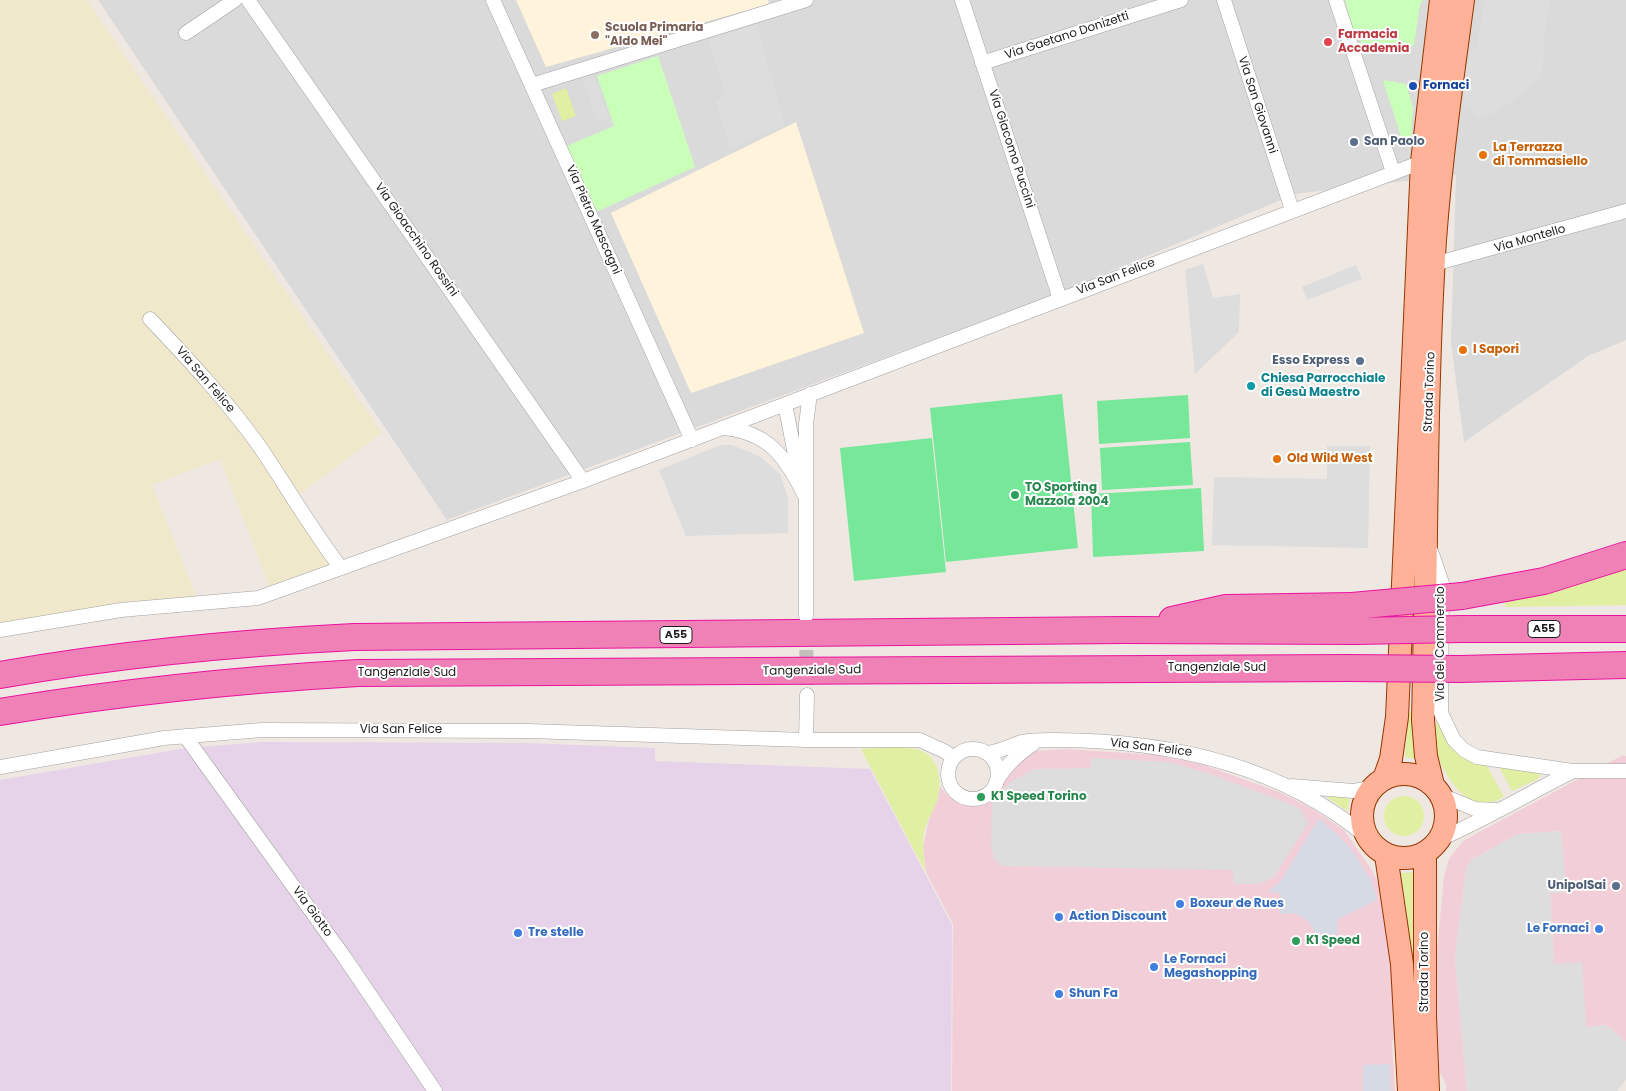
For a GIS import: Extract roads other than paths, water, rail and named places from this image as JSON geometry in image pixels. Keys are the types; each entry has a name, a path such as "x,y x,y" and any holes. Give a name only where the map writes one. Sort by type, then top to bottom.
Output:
{"highway":[{"path":"1353,618 1544,581 1626,555"},
{"name":"A55","path":"0,675 145,652 263,642 354,637 1124,630 1353,618 1462,629 1626,629"},
{"name":"Tangenziale Sud","path":"0,712 134,691 269,678 358,673 1460,669 1625,666"}],"main road":[{"name":"Strada Torino","path":"1379,783 1391,759 1397,717 1422,162 1441,0"},
{"name":"Strada Torino","path":"1437,790 1426,756 1423,720 1429,393 1434,264 1442,158 1462,0"},
{"path":"1396,774 1410,774 1422,778 1437,790 1446,807 1446,820 1432,846 1412,858 1399,858 1386,855 1375,847 1367,837 1362,824 1362,810 1366,798 1379,783 1396,774"},
{"name":"Strada Torino","path":"1428,1091 1425,1016 1432,846"},
{"name":"Strada Torino","path":"1386,855 1402,964 1409,1091"}],"street":[{"path":"186,33 235,0"},
{"name":"Via Gioacchino Rossini","path":"248,0 583,481"},
{"name":"Via Pietro Mascagni","path":"493,0 692,440"},
{"path":"532,85 806,0"},
{"name":"Via Giacomo Puccini","path":"962,0 1060,299"},
{"name":"Via Gaetano Donizetti","path":"982,63 1181,0"},
{"name":"Via San Giovanni","path":"1224,0 1292,210"},
{"path":"1336,0 1393,172"},
{"name":"Via San Felice","path":"0,630 121,610 258,598 583,481 1422,162"},
{"name":"Via Montello","path":"1434,264 1626,212"},
{"name":"Via San Felice","path":"150,319 203,376 260,447 318,539 341,568"},
{"path":"806,616 806,424 810,394"},
{"path":"785,404 794,455 805,495"},
{"path":"722,428 739,430 770,444 784,458 805,495"},
{"name":"Via del Commercio","path":"1427,541 1442,583 1441,713 1454,740 1464,750 1477,758 1573,772 1624,773"},
{"path":"806,740 807,695"},
{"name":"Via San Felice","path":"0,767 185,736 262,730 511,730 806,740 920,740 946,752 953,758 960,752 969,749 986,753 998,752 1023,742 1052,740 1138,744 1174,749 1215,759 1288,785 1323,804 1367,837"},
{"name":"Via Giotto","path":"185,736 339,950 435,1091"},
{"path":"953,758 948,767 948,777 957,794 965,798 981,797 988,793 1005,767 1020,753 1038,741"},
{"path":"986,753 996,766 996,782"},
{"name":"Via del Commercio","path":"1432,846 1573,772"},
{"name":"Via San Felice","path":"1288,785 1353,791 1379,783"},
{"path":"1437,790 1475,809 1499,810"}],"tunnel":[{"path":"806,629 807,695"}],"place":[{"name":"Scuola Primaria \"Aldo Mei\"","path":"595,35"},
{"name":"Farmacia Accademia","path":"1328,42"},
{"name":"Fornaci","path":"1413,86"},
{"name":"San Paolo","path":"1354,142"},
{"name":"La Terrazza di Tommasiello","path":"1483,155"},
{"name":"I Sapori","path":"1463,350"},
{"name":"Esso Express","path":"1360,361"},
{"name":"Chiesa Parrocchiale di Gesù Maestro","path":"1251,386"},
{"name":"Old Wild West","path":"1277,459"},
{"name":"TO Sporting Mazzola 2004","path":"1015,495"},
{"name":"K1 Speed Torino","path":"981,797"},
{"name":"UnipolSai","path":"1616,886"},
{"name":"Boxeur de Rues","path":"1180,904"},
{"name":"Action Discount","path":"1059,917"},
{"name":"Le Fornaci","path":"1599,929"},
{"name":"Tre stelle","path":"518,933"},
{"name":"K1 Speed","path":"1296,941"},
{"name":"Le Fornaci Megashopping","path":"1154,967"},
{"name":"Shun Fa","path":"1059,994"}]}
